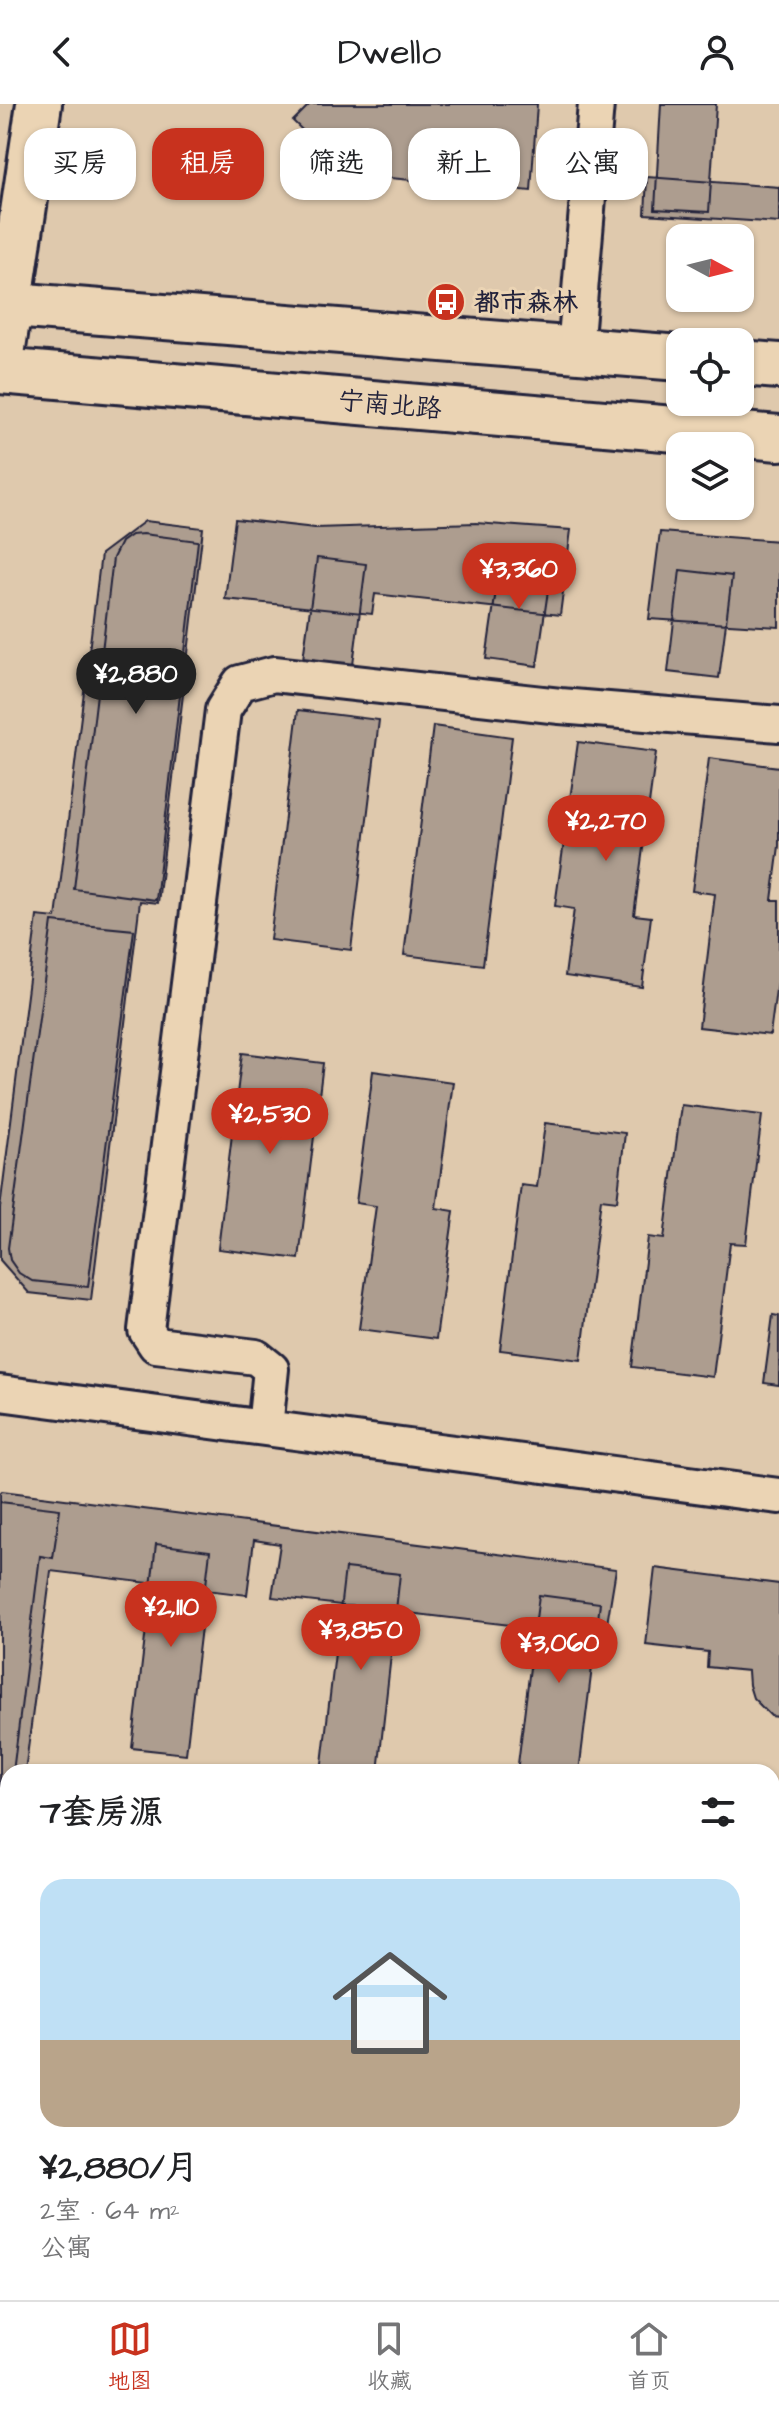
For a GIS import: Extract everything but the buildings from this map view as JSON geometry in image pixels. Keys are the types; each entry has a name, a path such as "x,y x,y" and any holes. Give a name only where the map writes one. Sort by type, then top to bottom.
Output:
{"main road":[{"path":"0,369 4,305 39,104"},
{"path":"4,305 666,357"},
{"path":"754,364 779,366"},
{"name":"宁南北路","path":"0,369 779,438"}],"street":[{"path":"575,350 596,104"},
{"path":"265,1428 271,1369 256,1357 156,1345 146,1330 223,710 240,683 274,674 560,706 779,724"},
{"path":"0,1393 779,1496"}],"place":[{"name":"都市森林","path":"446,302"}]}
